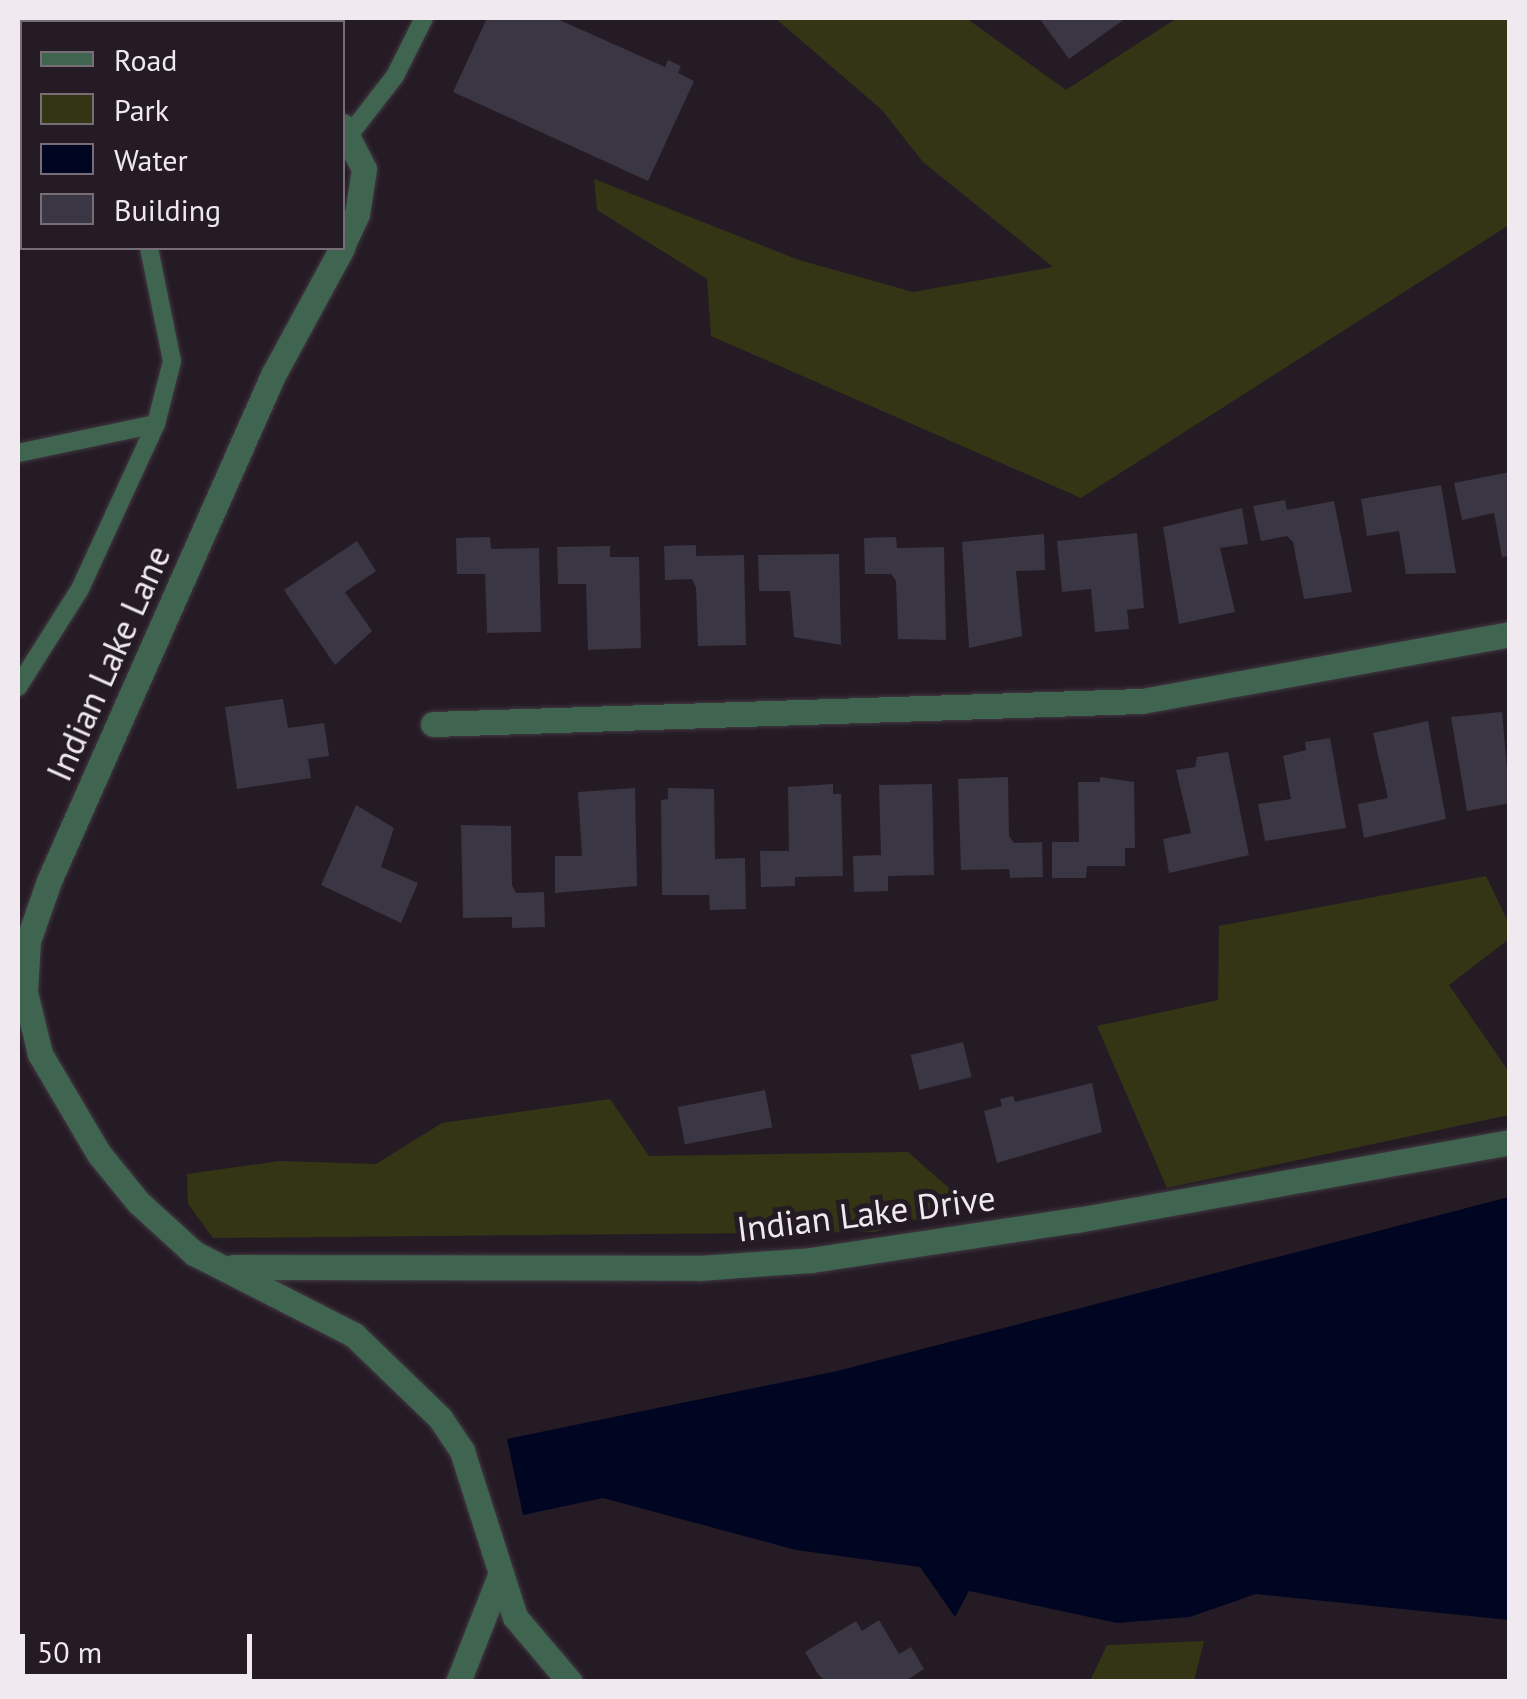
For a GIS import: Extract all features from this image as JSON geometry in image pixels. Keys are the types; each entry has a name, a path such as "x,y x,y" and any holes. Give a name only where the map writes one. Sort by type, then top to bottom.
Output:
{"street":[{"name":"Indian Lake Lane","path":"345,241 358,214 364,168 346,130"},
{"name":"Indian Lake Lane","path":"340,250 273,375 49,880 24,968 40,1054 98,1154 176,1240 354,1335 415,1389 462,1451 499,1578 515,1617 570,1682"},
{"path":"433,724 1142,701 1510,634"},
{"name":"Indian Lake Drive","path":"223,1267 698,1268 811,1260 1078,1220 1510,1142"},
{"path":"458,1682 499,1578"}],"lane":[{"path":"346,130 395,76 424,18"},
{"path":"18,687 80,589 156,424 172,361 148,250"},
{"path":"18,453 156,424"}],"green space":[{"path":"775,18 966,18 1066,90 1177,18 1509,18 1509,225 1081,498 711,336 707,279 597,210 594,179 799,260 913,292 1053,267 923,162 882,110"},
{"path":"1486,876 1509,924 1509,939 1449,985 1509,1072 1509,1115 1167,1188 1097,1026 1218,1000 1219,926"},
{"path":"610,1099 649,1156 908,1152 967,1204 875,1232 213,1238 188,1204 187,1174 280,1161 376,1164 442,1123"},
{"path":"1204,1641 1194,1681 1090,1681 1107,1645"}],"water":[{"path":"1509,1197 1509,1620 1256,1594 1190,1617 1117,1623 969,1591 955,1617 920,1567 796,1550 603,1498 523,1515 507,1439 837,1371"}],"building":[{"path":"487,18 555,18 665,67 668,60 681,66 678,73 694,81 648,181 453,92"},
{"path":"1039,18 1126,18 1069,59"},
{"path":"1510,472 1510,556 1502,557 1494,513 1462,520 1454,483"},
{"path":"1441,485 1456,573 1406,574 1399,531 1367,536 1361,499"},
{"path":"1285,500 1287,510 1334,501 1352,592 1304,599 1293,542 1287,536 1261,541 1253,506"},
{"path":"1242,508 1248,544 1220,548 1235,612 1179,624 1163,527"},
{"path":"1137,533 1144,608 1127,610 1129,629 1095,632 1091,589 1062,592 1057,541"},
{"path":"1044,534 1045,570 1016,571 1022,636 969,648 962,542"},
{"path":"490,537 491,549 539,548 541,632 487,633 485,574 457,574 456,538"},
{"path":"896,537 897,548 944,547 946,640 898,639 896,581 891,574 865,574 864,538"},
{"path":"357,541 376,571 345,592 372,631 335,665 284,590"},
{"path":"696,545 696,556 744,555 746,645 698,646 696,588 692,579 665,580 664,546"},
{"path":"610,546 610,557 639,557 641,648 588,650 586,584 558,584 557,547"},
{"path":"839,554 841,645 794,637 790,591 759,591 758,555"},
{"path":"283,699 288,728 324,723 329,756 308,759 311,778 237,789 225,707"},
{"path":"1502,712 1510,803 1467,811 1451,717"},
{"path":"1428,721 1446,819 1364,838 1358,804 1388,798 1373,733"},
{"path":"1330,738 1346,828 1265,841 1258,804 1291,799 1283,756 1306,750 1305,742"},
{"path":"1228,752 1249,855 1169,873 1163,839 1191,833 1176,770 1195,767 1197,757"},
{"path":"1008,777 1009,836 1014,843 1042,842 1043,877 1010,878 1009,869 961,870 958,779"},
{"path":"1100,777 1134,782 1135,848 1125,848 1125,866 1087,866 1086,878 1052,878 1052,842 1079,842 1078,782 1100,782"},
{"path":"833,784 833,794 841,794 843,876 795,877 795,886 761,887 760,851 789,851 788,787"},
{"path":"932,784 934,875 888,876 888,891 854,892 853,856 881,855 879,785"},
{"path":"635,788 637,886 555,893 555,856 582,856 578,792"},
{"path":"668,788 714,789 715,859 745,858 746,909 710,910 709,895 662,895 661,800 668,799"},
{"path":"356,805 394,828 381,867 418,883 401,923 321,885"},
{"path":"461,825 511,826 512,885 516,893 544,892 545,927 512,928 512,917 463,918"},
{"path":"963,1042 972,1077 919,1090 911,1055"},
{"path":"1092,1083 1102,1132 997,1163 984,1111 1002,1106 1000,1099 1013,1096 1015,1102"},
{"path":"765,1090 772,1127 685,1144 678,1107"},
{"path":"879,1620 899,1654 911,1647 924,1669 904,1682 826,1682 805,1652 856,1621 862,1631"}]}
